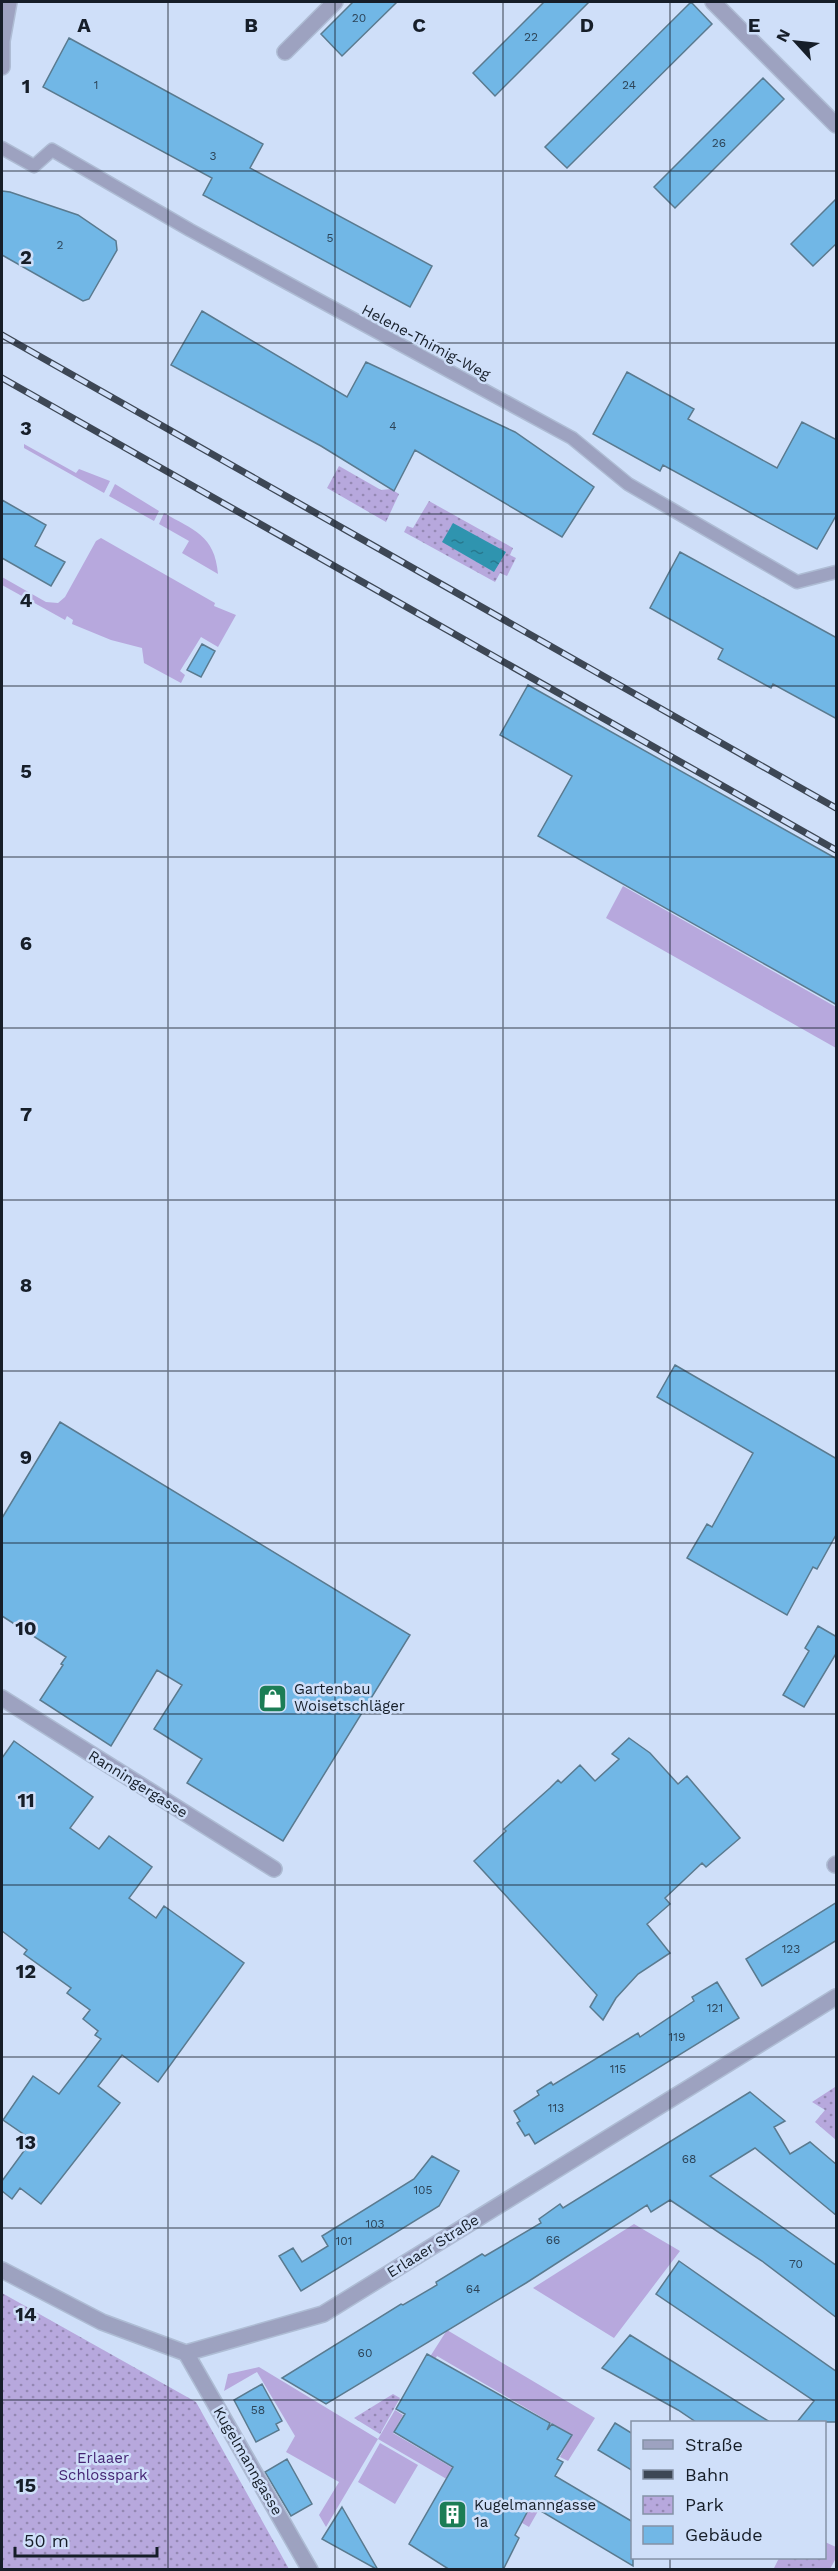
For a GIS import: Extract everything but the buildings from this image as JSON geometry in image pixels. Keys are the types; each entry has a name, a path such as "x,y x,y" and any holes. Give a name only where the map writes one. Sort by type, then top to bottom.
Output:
{"street":[{"path":"2,67 2,41 9,2"},
{"path":"285,51 335,2"},
{"path":"713,2 837,126"},
{"name":"Helene-Thimig-Weg","path":"2,148 34,166 52,150 211,241 572,438 628,483 797,582 837,572"},
{"name":"Ranningergasse","path":"2,1698 274,1869"},
{"name":"Erlaaer Straße","path":"186,2353 323,2314 837,1997"},
{"path":"2,2270 102,2322 186,2353"},
{"name":"Kugelmanngasse","path":"186,2353 310,2570"}],"green space":[{"path":"24,444 76,473 79,469 110,481 104,493 24,448"},
{"path":"339,466 381,490 391,489 399,494 386,522 327,488"},
{"path":"115,484 159,511 154,521 109,496"},
{"path":"429,501 513,548 510,555 516,558 507,576 500,573 495,582 404,532 407,526 413,528"},
{"path":"164,513 201,535 212,550 218,574 182,553 189,541 159,524"},
{"path":"101,538 215,603 214,606 236,615 218,647 201,637 180,671 185,675 181,683 144,663 142,648 111,640 72,624 73,620 67,616 65,620 2,585 2,577 46,602 58,603 65,597 96,541"},
{"path":"623,886 836,1007 836,1048 606,918"},
{"path":"835,2087 836,2140 815,2122 825,2110 812,2102"},
{"path":"634,2224 680,2251 614,2338 533,2288"},
{"name":"Erlaaer Schlosspark","path":"2,2293 196,2402 289,2569 2,2569"},
{"path":"447,2330 595,2418 568,2461 560,2457 572,2435 437,2356 431,2366 426,2363"},
{"path":"259,2367 378,2439 326,2527 319,2515 339,2482 286,2452 295,2436 257,2372 224,2391 228,2374"},
{"path":"393,2394 400,2398 380,2434 354,2418"},
{"path":"395,2410 403,2415 393,2433 528,2512 539,2492 546,2497 529,2527 378,2439"},
{"path":"380,2443 418,2465 395,2504 358,2482"},
{"path":"826,2542 836,2547 836,2558 830,2569 773,2570 778,2559 826,2559"},
{"path":"793,2559 822,2559 822,2563 816,2569 779,2569"}],"water":[{"path":"453,523 506,552 494,572 442,542"}],"railway":[{"path":"2,335 836,808"},
{"path":"2,378 836,850"}],"place":[{"name":"Gartenbau Woisetschläger","path":"273,1698"},
{"name":"Kugelmanngasse 1a","path":"453,2514"}]}
